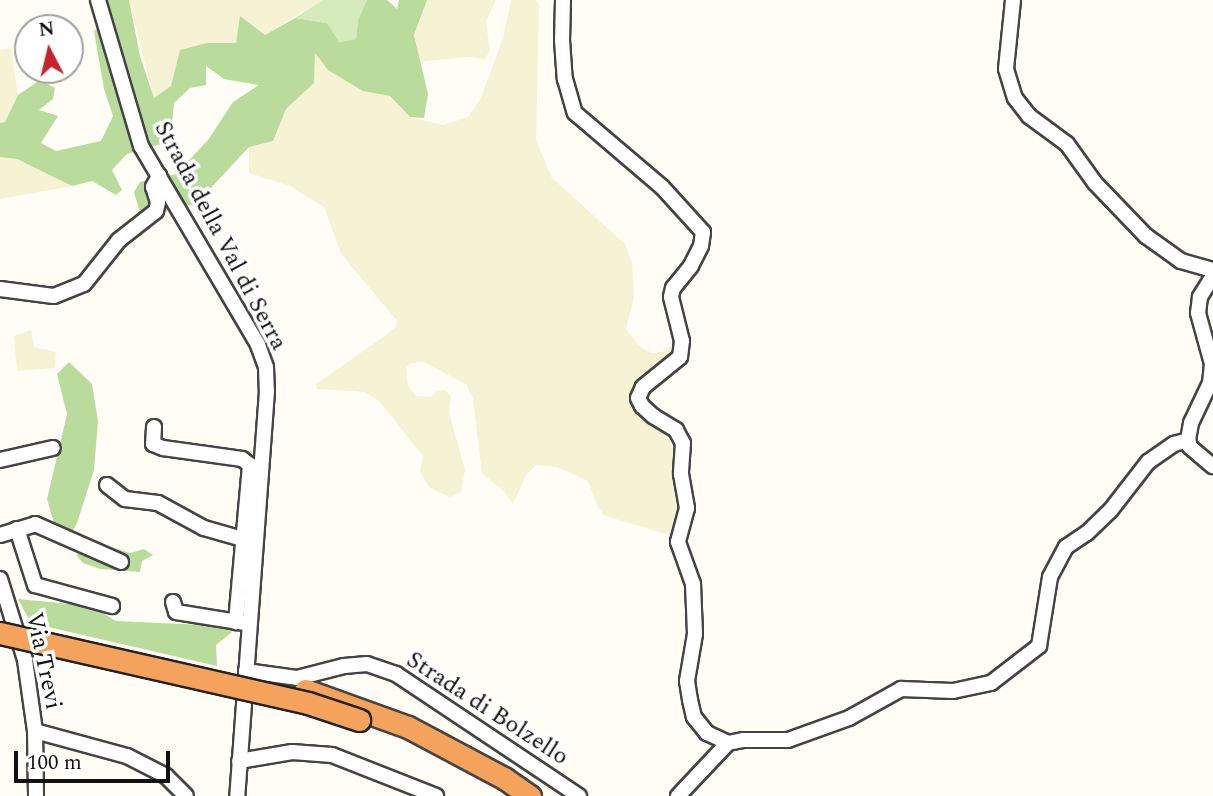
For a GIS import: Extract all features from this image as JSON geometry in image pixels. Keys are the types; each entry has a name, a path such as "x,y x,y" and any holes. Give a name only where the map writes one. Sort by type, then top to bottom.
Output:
{"highway":[{"path":"0,622 305,690 527,795"},
{"path":"0,633 360,715"}],"street":[{"name":"Strada della Val di Serra","path":"98,0 141,146 258,345 266,367 243,623"},
{"path":"563,0 565,79 575,113 662,187 703,232 701,246 691,266 673,288 671,297 682,341 680,357 643,387 638,398 653,416 676,430 683,443 681,474 688,508 678,542 693,584 695,634 687,681 694,717 707,733 728,743"},
{"path":"1013,0 1006,69 1015,98 1029,116 1067,144 1095,183 1146,236 1181,261 1213,270"},
{"path":"0,289 54,296 84,284 119,240 156,211 158,202 153,187 159,176"},
{"path":"1213,276 1200,297 1198,313 1212,364 1210,383 1191,423 1188,440 1190,447 1213,466"},
{"name":"Strada della Val di Serra","path":"153,427 153,444 163,448 242,459 250,465 243,539 246,671 237,796"},
{"path":"678,796 728,743 744,740 788,740 849,718 901,689 953,691 991,683 1039,646 1049,577 1066,547 1087,533 1110,511 1148,462 1174,444 1188,440"},
{"path":"0,460 53,448"},
{"path":"107,485 125,499 158,503 204,528 243,539"},
{"path":"0,535 35,523 121,562"},
{"name":"Via Trevi","path":"17,529 35,585 112,606"},
{"name":"Via Trevi","path":"0,579 25,660 35,731 36,796"},
{"path":"173,602 176,612 243,623"},
{"name":"Strada di Bolzello","path":"246,671 297,678 344,666 367,664 396,674 579,796"},
{"path":"35,731 127,756 166,776 186,796"},
{"path":"239,761 292,752 332,755 411,783 436,796"}],"shaded area":[{"path":"129,0 322,0 265,35 240,17 236,43 207,43 171,86 154,99"},
{"path":"427,0 496,0 486,21 490,51 485,59 466,57 420,62 414,35"},
{"path":"511,0 536,0 539,6 536,140 552,178 625,244 632,263 634,298 626,329 639,346 652,353 662,352 671,345 673,353 663,364 640,379 632,400 644,418 665,433 676,452 674,495 679,508 673,536 605,516 597,506 588,481 557,467 536,465 526,475 513,504 504,491 482,474 473,399 467,385 424,362 411,363 406,368 408,386 416,396 431,397 437,391 446,390 451,397 449,412 465,470 461,492 449,497 430,488 420,472 423,456 379,401 365,392 317,389 316,384 396,327 397,321 341,254 324,207 290,186 249,173 249,147 273,141 286,109 313,83 315,52 363,91 390,96 410,117 443,125 468,117 481,98 503,38"},
{"path":"11,48 14,84 16,84 18,95 5,122 0,123 0,50"},
{"path":"0,157 17,159 72,186 0,199"},
{"path":"31,330 34,347 56,352 55,368 17,371 14,336"}],"green space":[{"path":"105,0 129,0 140,56 154,98 171,86 180,50 207,43 236,43 240,16 265,35 295,18 327,23 339,42 356,39 358,20 367,0 387,0 397,9 399,0 427,0 414,35 428,94 424,118 410,117 390,96 363,91 328,70 315,53 314,83 286,109 273,141 249,147 194,206 182,204 158,215 140,213 134,192 140,182 176,174 208,140 233,102 259,85 224,79 206,66 206,85 190,88 174,103 172,124 161,144 127,154 112,170 122,190 116,195 92,181 72,186 17,159 0,157 0,123 5,122 18,95 34,84 48,84 55,88 53,99 39,110 58,116 41,143 56,151 101,141 113,116 104,89 94,31 108,17"},
{"path":"322,0 367,0 358,20 356,39 338,42 327,23 295,18"},
{"path":"69,362 92,384 98,421 94,470 77,523 66,543 58,537 47,499 67,414 57,374"},
{"path":"100,543 130,553 144,549 153,555 142,561 140,572 100,569 83,563 76,555"},
{"path":"18,599 91,606 116,621 226,626 232,632 216,645 217,666 31,623"}]}
